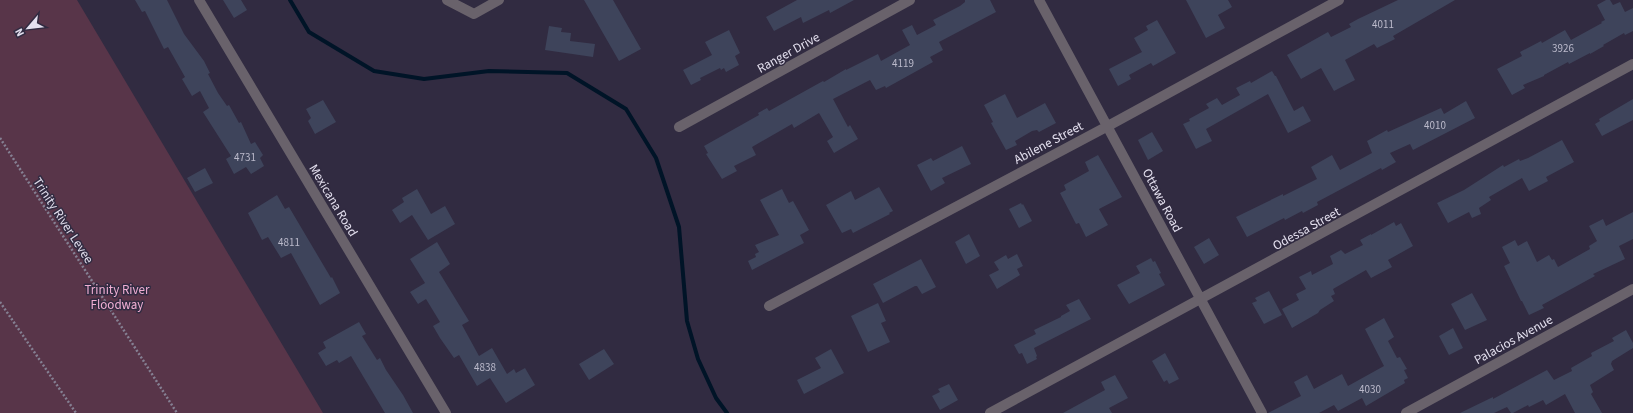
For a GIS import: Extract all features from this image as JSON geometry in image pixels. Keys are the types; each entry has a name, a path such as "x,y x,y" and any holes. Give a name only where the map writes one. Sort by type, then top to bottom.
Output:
{"street":[{"name":"Mexicana Road","path":"199,0 446,413"},
{"path":"447,0 474,14 499,0"},
{"name":"Ranger Drive","path":"678,127 910,0"},
{"name":"Ottawa Road","path":"1039,0 1262,413"},
{"name":"Abilene Street","path":"769,306 1108,126 1339,0"},
{"name":"Odessa Street","path":"990,413 1201,300 1633,64"},
{"name":"Palacios Avenue","path":"1406,413 1633,289"}],"path":[{"name":"Trinity River Levee","path":"0,138 177,413"},
{"path":"0,302 76,413"}],"green space":[{"name":"Trinity River Floodway","path":"0,0 77,0 323,413 0,413"}],"building":[{"path":"135,0 167,0 184,34 204,61 210,73 208,74 218,93 227,106 229,105 239,123 241,122 251,144 255,142 263,155 260,158 264,166 251,174 246,167 234,174 226,159 231,156 203,112 209,108 200,91 192,96 182,79 185,77 168,47 164,49 145,11 142,12"},
{"path":"223,0 241,0 247,10 234,18"},
{"path":"584,0 613,0 641,49 619,61"},
{"path":"797,0 854,0 830,13 829,10 803,23 801,17 774,31 766,17"},
{"path":"965,0 990,0 996,12 939,42 943,50 930,57 933,62 886,88 885,86 876,90 870,80 833,99 848,127 850,125 858,139 834,153 827,141 833,137 819,113 794,128 792,124 752,147 756,155 734,166 737,171 722,179 706,154 708,153 704,146 759,115 758,113 767,108 769,111 846,69 878,54 881,61 910,45 902,30 912,25 917,35 936,25 933,20 960,6 965,2"},
{"path":"1186,0 1228,0 1232,7 1218,15 1225,28 1206,38"},
{"path":"1398,0 1455,0 1393,36 1395,39 1377,48 1374,44 1345,60 1355,80 1334,91 1321,68 1301,79 1287,55 1328,32 1331,37 1351,27 1349,24 1358,19"},
{"path":"1606,0 1610,0 1613,5 1620,2 1625,12 1633,8 1633,31 1625,35 1624,33 1590,54 1569,64 1568,62 1544,76 1523,85 1525,88 1512,95 1497,69 1522,56 1520,52 1541,41 1542,43 1565,30 1571,40 1602,23 1601,22 1605,20 1597,5"},
{"path":"1157,20 1176,53 1153,66 1151,63 1129,75 1131,79 1118,86 1109,69 1142,52 1134,38 1148,30 1146,26"},
{"path":"549,26 562,28 561,32 571,33 570,41 595,44 593,57 545,50"},
{"path":"729,30 740,53 735,56 739,65 726,72 724,68 721,70 720,68 700,78 701,80 691,85 683,70 712,55 705,42"},
{"path":"1272,71 1294,111 1303,106 1311,121 1288,133 1268,94 1206,129 1212,141 1196,149 1183,124 1209,108 1206,104 1217,98 1222,105 1240,95 1236,88 1250,81 1251,83"},
{"path":"1005,94 1017,118 1045,103 1056,123 1039,132 1037,130 1032,131 1015,141 1017,145 1006,150 991,123 993,122 984,105"},
{"path":"1633,99 1633,120 1602,136 1595,124 1600,121 1599,119"},
{"path":"323,100 336,122 315,134 308,121 311,118 306,109"},
{"path":"1466,101 1475,118 1413,150 1410,144 1390,153 1396,162 1382,170 1381,168 1317,202 1318,205 1303,213 1302,211 1285,220 1284,218 1247,237 1236,217 1317,179 1311,167 1332,155 1340,170 1372,153 1367,141 1387,130 1388,132 1441,108 1444,114"},
{"path":"1152,132 1163,151 1148,160 1138,140"},
{"path":"1562,140 1574,162 1546,177 1548,181 1529,191 1522,178 1489,197 1491,200 1479,208 1481,214 1472,218 1469,212 1448,223 1437,203 1464,190 1503,165 1504,167 1519,159 1520,161 1528,158"},
{"path":"962,146 971,164 942,178 945,183 931,191 917,165 931,158 933,161"},
{"path":"1098,155 1122,197 1099,209 1108,225 1086,237 1079,223 1076,224 1060,193 1066,190 1064,185 1089,171 1085,162"},
{"path":"205,168 213,183 195,192 187,178"},
{"path":"879,187 893,211 853,233 851,229 842,233 826,205 851,191 855,200"},
{"path":"417,189 431,214 445,206 455,224 428,240 412,215 400,223 392,210 404,202 402,198"},
{"path":"782,189 789,203 793,201 809,230 800,235 804,243 752,270 748,261 756,257 755,254 759,252 755,245 779,235 760,200"},
{"path":"277,195 285,209 289,207 331,278 332,277 340,293 320,305 291,253 281,258 268,237 262,240 248,213"},
{"path":"1021,203 1032,221 1019,228 1009,209"},
{"path":"1633,212 1633,239 1619,246 1625,259 1593,274 1595,276 1542,305 1544,308 1529,315 1504,266 1510,263 1502,247 1515,240 1518,246 1527,241 1537,262 1549,255 1552,260 1554,259 1558,267 1590,249 1589,246 1597,241 1589,226 1603,219 1606,226"},
{"path":"1394,222 1396,226 1401,223 1413,246 1388,260 1392,267 1371,278 1366,270 1333,289 1335,294 1331,296 1334,301 1318,313 1292,328 1282,309 1299,300 1296,294 1306,289 1299,277 1311,271 1312,275 1333,264 1330,256 1341,250 1345,254 1363,245 1360,240"},
{"path":"969,234 980,256 966,264 955,242"},
{"path":"1209,238 1219,255 1204,264 1194,247"},
{"path":"437,242 450,264 439,272 469,321 462,325 479,356 492,348 507,374 514,369 516,373 525,368 535,385 506,403 490,378 477,386 459,355 454,358 440,338 433,326 440,322 426,299 418,304 410,292 425,283 410,259"},
{"path":"1017,254 1023,266 1017,269 1020,275 997,289 989,275 999,270 994,262 1006,255 1008,259"},
{"path":"1151,258 1153,262 1155,261 1161,273 1159,274 1165,285 1129,304 1117,285 1140,273 1136,266"},
{"path":"921,259 936,287 922,294 917,286 915,286 883,303 873,284"},
{"path":"1269,291 1282,315 1264,324 1252,303 1257,301 1255,298"},
{"path":"1472,293 1487,320 1465,330 1451,304"},
{"path":"1079,299 1091,319 1034,348 1037,359 1027,364 1022,353 1019,354 1014,345 1036,334 1034,330 1070,311 1066,305"},
{"path":"878,303 886,321 881,323 890,342 868,352 851,316"},
{"path":"1384,318 1394,337 1388,341 1397,358 1400,357 1407,369 1404,370 1408,378 1404,380 1405,383 1366,406 1362,398 1338,411 1334,405 1319,413 1268,413 1301,396 1294,382 1307,375 1314,389 1342,374 1348,386 1384,366 1365,329"},
{"path":"359,322 366,334 362,336 377,360 380,358 413,413 385,413 351,356 339,363 337,360 326,366 318,353 326,348 323,342"},
{"path":"1453,328 1463,348 1449,355 1439,336"},
{"path":"1626,330 1633,343 1633,348 1612,361 1611,364 1614,370 1590,385 1593,392 1591,394 1602,413 1575,413 1565,394 1546,405 1543,400 1529,407 1528,405 1513,413 1511,413 1507,407 1494,413 1460,413 1493,397 1493,399 1547,370 1554,380 1572,371 1571,368 1592,356 1591,353 1614,341 1612,338"},
{"path":"604,349 614,364 589,380 579,364"},
{"path":"831,349 844,373 804,394 797,380 821,368 815,358"},
{"path":"1165,353 1179,379 1169,384 1167,380 1164,382 1152,361"},
{"path":"1115,375 1128,398 1109,408 1112,413 1063,413 1105,390 1101,382"},
{"path":"949,384 958,400 940,410 932,396 940,392 938,389"}],"waterway":[{"path":"290,0 309,32 374,71 424,79 489,71 567,73 626,109 656,158 679,227 687,321 698,359 716,398 727,413"}]}
